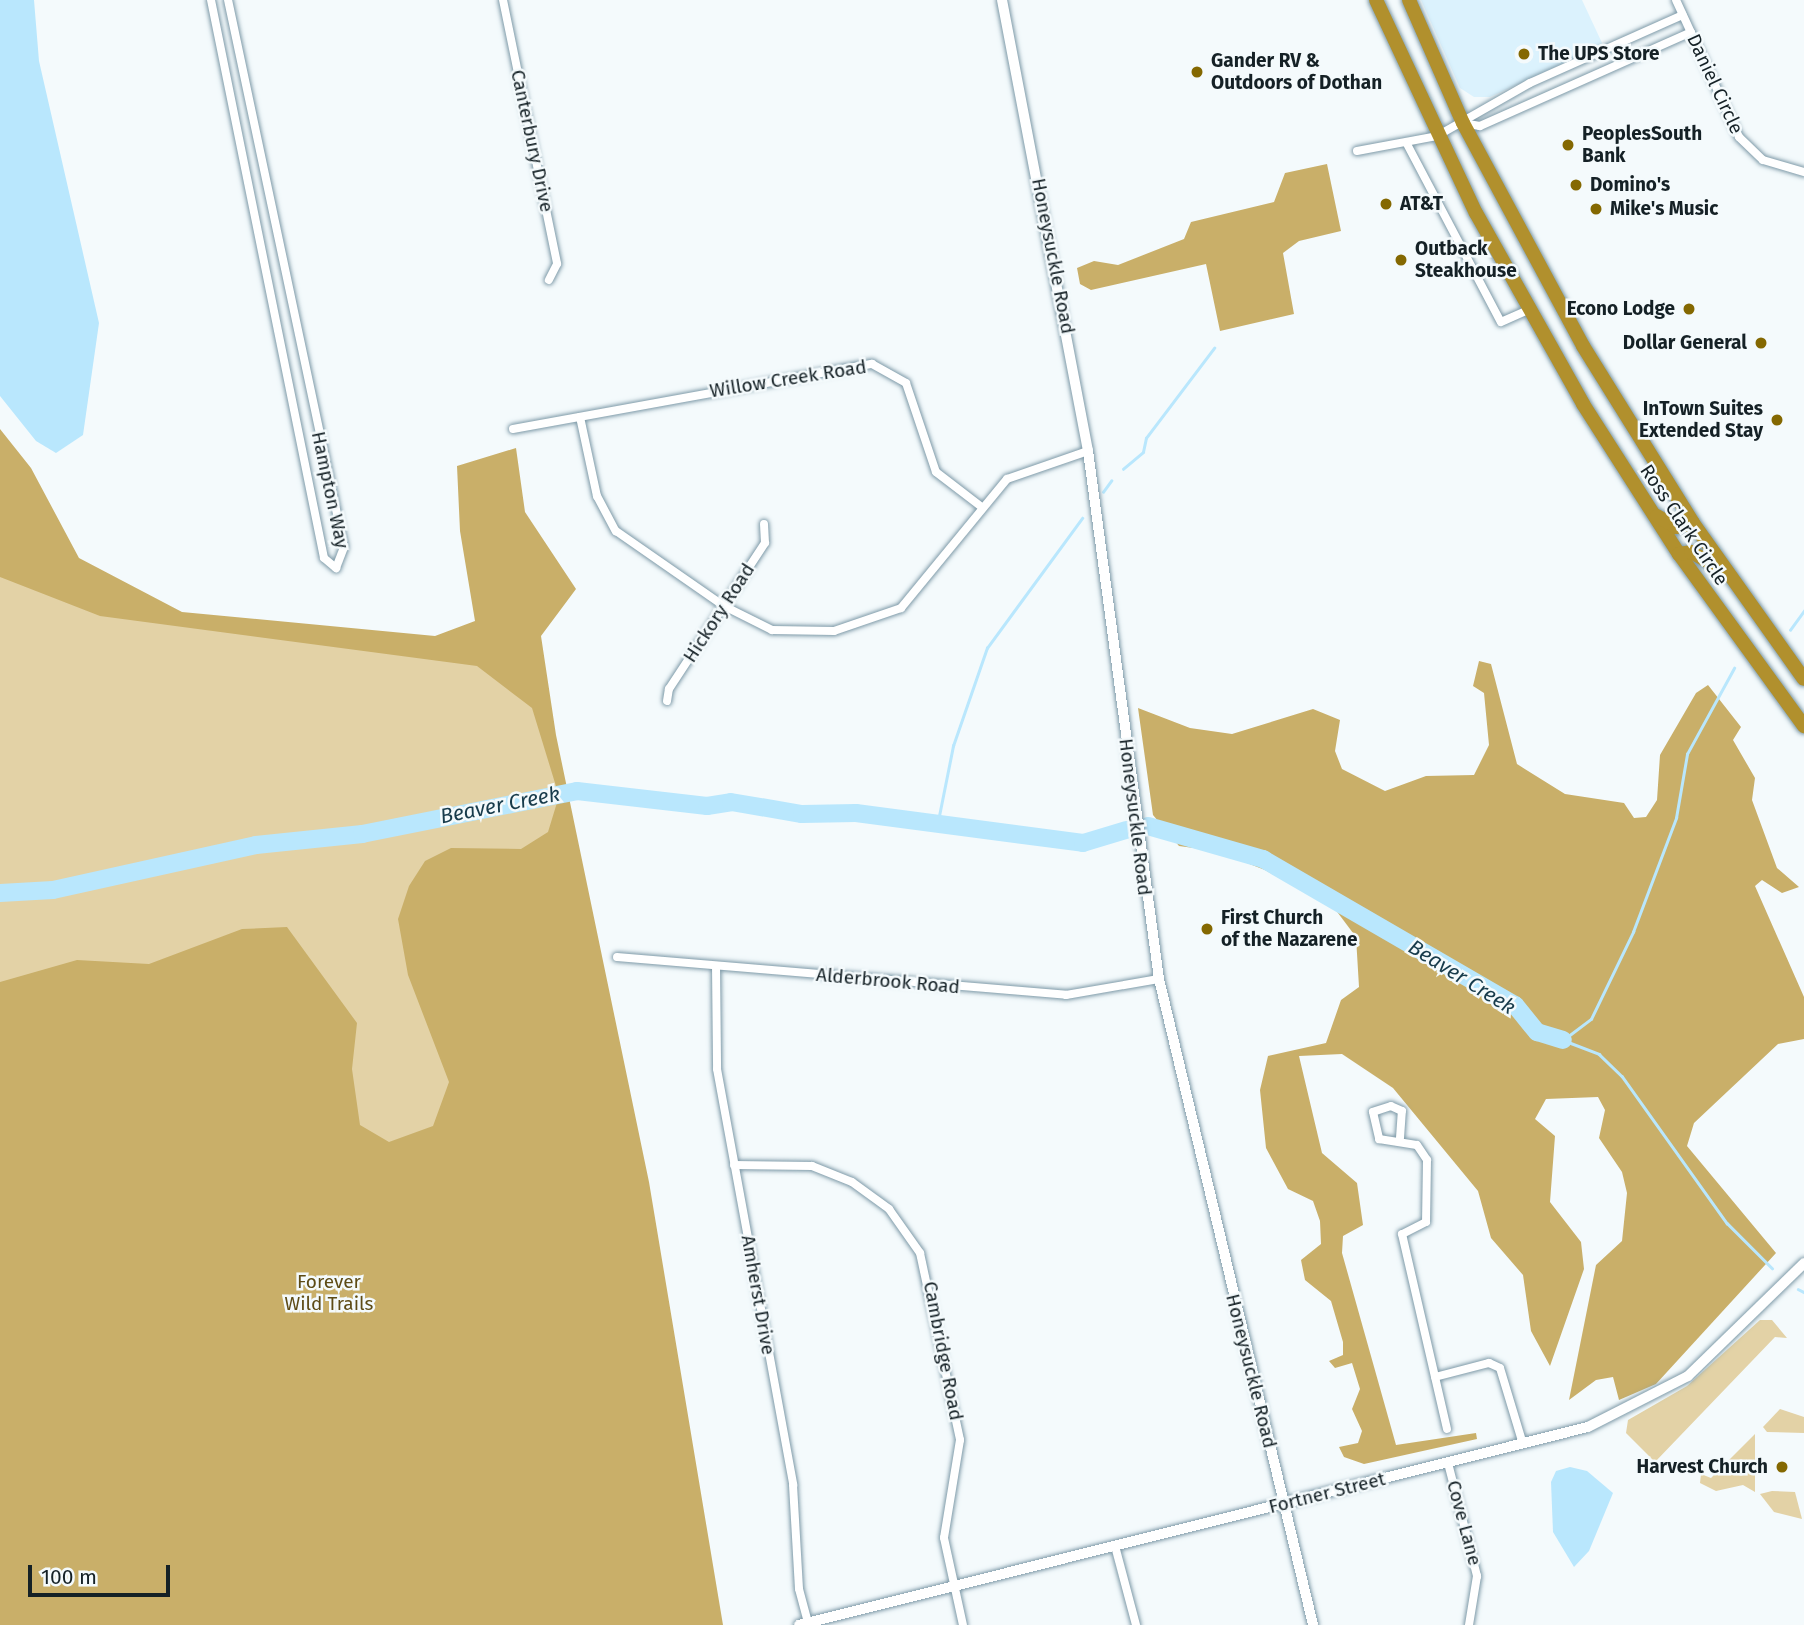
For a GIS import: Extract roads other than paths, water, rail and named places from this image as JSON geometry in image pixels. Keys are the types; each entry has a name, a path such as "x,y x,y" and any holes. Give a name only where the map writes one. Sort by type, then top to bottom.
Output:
{"highway":[{"name":"Ross Clark Circle","path":"1376,0 1437,136 1528,310 1679,554 1804,726"},
{"name":"Ross Clark Circle","path":"1409,0 1463,123 1572,327 1693,523 1804,679"},
{"path":"1652,513 1676,527 1693,523"},
{"path":"1679,554 1691,552 1726,570"}],"main road":[{"name":"Honeysuckle Road","path":"1002,0 1088,451 1159,979 1313,1625"},
{"name":"Fortner Street","path":"804,1624 1523,1444 1610,1419 1672,1387 1720,1349 1804,1263"}],"street":[{"name":"Hampton Way","path":"211,0 324,558 336,568 344,547 228,0"},
{"name":"Canterbury Drive","path":"503,0 557,264 550,280"},
{"name":"Daniel Circle","path":"1676,0 1745,145 1772,165 1804,173"},
{"path":"1357,151 1407,144 1437,136 1530,83 1683,15"},
{"path":"1463,123 1480,126 1691,32"},
{"path":"1407,144 1501,322 1528,310"},
{"name":"Willow Creek Road","path":"513,429 872,364 906,383 936,472 983,508"},
{"path":"580,417 608,520 639,551 724,606 772,631 825,632 868,623 919,592 983,508 1017,472 1088,451"},
{"name":"Hickory Road","path":"667,701 765,543 764,524"},
{"name":"Alderbrook Road","path":"617,957 1066,995 1159,979"},
{"name":"Amherst Drive","path":"716,966 714,1046 793,1485 799,1589 804,1624"},
{"path":"1400,1138 1402,1111 1391,1106 1373,1112 1379,1139 1400,1138 1418,1145 1427,1160 1426,1222 1402,1234 1447,1429"},
{"name":"Cambridge Road","path":"734,1165 795,1163 831,1172 872,1194 911,1237 932,1287 960,1440 944,1538 963,1625"},
{"path":"1435,1377 1489,1363 1500,1367 1523,1444"},
{"name":"Cove Lane","path":"1448,1463 1477,1576 1469,1625"},
{"path":"1115,1546 1136,1625"}],"water":[{"path":"0,0 34,0 39,61 99,323 83,435 56,453 36,441 0,396"},
{"path":"1570,1467 1587,1471 1613,1493 1589,1551 1574,1567 1553,1532 1551,1482 1556,1471"}],"waterway":[{"path":"1123,469 1143,452 1146,438 1214,348"},
{"path":"1103,492 1111,481"},
{"path":"937,826 953,746 987,648 1082,518"},
{"path":"1790,630 1804,611"},
{"path":"1563,1040 1591,1019 1633,932 1676,818 1687,754 1734,668"},
{"name":"Beaver Creek","path":"0,893 53,890 256,845 362,834 577,791 707,806 731,802 802,814 856,813 1083,843 1126,830"},
{"name":"Beaver Creek","path":"1148,826 1263,859 1515,1005 1537,1032 1563,1040"},
{"name":"Beaver Creek","path":"1563,1040 1599,1054 1622,1076 1727,1223 1772,1268"},
{"name":"Beaver Creek","path":"1798,1289 1804,1292"}],"place":[{"name":"The UPS Store","path":"1524,54"},
{"name":"Gander RV & Outdoors of Dothan","path":"1197,72"},
{"name":"PeoplesSouth Bank","path":"1568,145"},
{"name":"Domino's","path":"1576,185"},
{"name":"AT&T","path":"1386,204"},
{"name":"Mike's Music","path":"1596,209"},
{"name":"Outback Steakhouse","path":"1401,260"},
{"name":"Econo Lodge","path":"1689,309"},
{"name":"Dollar General","path":"1761,343"},
{"name":"InTown Suites Extended Stay","path":"1777,420"},
{"name":"First Church of the Nazarene","path":"1207,929"},
{"name":"Harvest Church","path":"1782,1467"}],"park label":[{"name":"Forever Wild Trails","path":"329,1293"}]}
